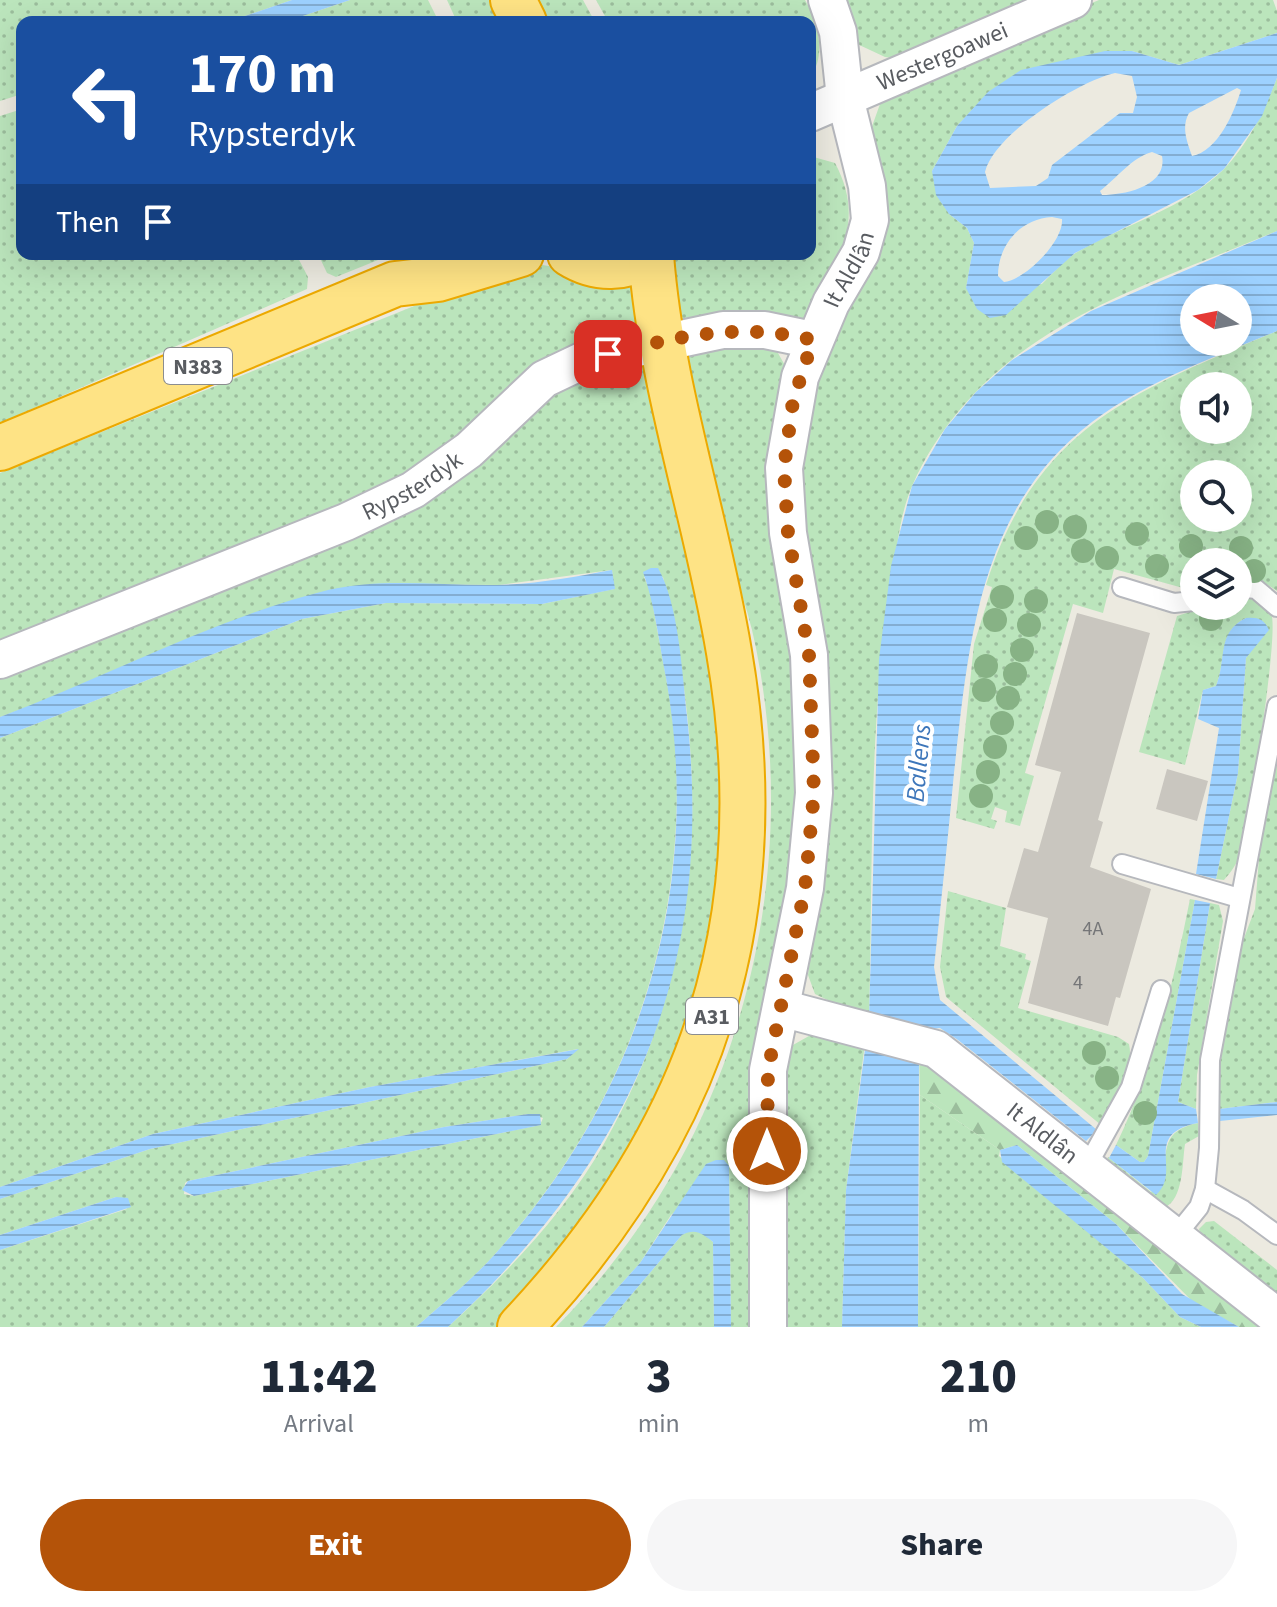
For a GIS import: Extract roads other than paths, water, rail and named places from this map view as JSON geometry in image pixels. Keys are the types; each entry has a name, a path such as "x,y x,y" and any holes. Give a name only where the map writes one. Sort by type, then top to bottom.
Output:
{"highway":[{"name":"N383","path":"0,448 395,284 427,260"},
{"name":"N383","path":"395,284 438,279 501,260"},
{"path":"583,260 593,265 615,267 635,260"},
{"name":"A31","path":"520,1327 600,1235 666,1129 714,1011 735,921 744,804 740,731 713,569 661,341 653,260"}],"street":[{"name":"It Aldlân","path":"768,1327 767,1093 805,888 815,752 809,655 788,533 784,468 793,401 813,340 861,252 870,220 867,186 845,98 838,32 827,0"},
{"name":"Westergoawei","path":"816,110 1073,0"},
{"name":"Rypsterdyk","path":"0,660 346,522 413,490 469,450 544,379 586,359 661,341 745,329 813,340"},
{"name":"It Aldlân","path":"781,1008 921,1043 952,1059 1277,1317"}],"lane":[{"path":"1122,587 1180,602"},
{"path":"1252,589 1277,607"},
{"path":"1174,1238 1199,1207 1205,1189 1209,1148 1210,1060 1277,706"},
{"path":"1122,864 1239,898"},
{"path":"1086,1168 1131,1087 1161,990"},
{"path":"1205,1189 1243,1210 1277,1235"}],"water":[{"path":"292,0 350,0 303,16 245,16"},
{"path":"1277,33 1277,78 1262,116 1224,169 1198,190 1075,253 1006,315 990,318 977,309 966,288 974,243 967,228 949,214 936,195 932,171 957,126 988,92 1021,70 1105,51 1132,51 1179,65","holes":["1115,73 1132,76 1137,97 1133,113 1120,113 1052,165 1048,178 1036,186 990,188 985,172 1004,142 1040,111 1099,78","1237,88 1241,90 1224,130 1210,147 1192,156 1185,129 1189,113","1152,152 1162,156 1162,166 1152,182 1133,191 1102,195 1100,191 1144,155","1040,219 1062,219 1057,238 1032,267 1013,280 1004,282 998,276 1007,244 1021,228"]},
{"name":"Ballens","path":"1277,231 1277,331 1252,342 1252,284 1180,284 1180,356 1218,356 1127,399 1082,430 1047,464 1020,502 999,543 973,632 959,726 934,967 940,1000 1097,1130 1086,1141 958,1040 940,1028 924,1030 919,1053 918,1327 842,1327 846,1190 869,1020 879,659 891,566 912,486 945,429 976,392 1012,360 1091,311"},
{"path":"658,568 665,583 675,620 687,716 692,808 687,894 672,975 647,1052 612,1125 567,1195 513,1262 448,1327 416,1327 487,1263 546,1191 589,1126 623,1057 649,985 667,911 676,835 676,757 666,678 654,611 643,572"},
{"path":"612,570 615,589 542,604 386,603 302,619 0,738 0,717 244,616 328,590 391,583 512,584"},
{"path":"1254,618 1265,623 1269,630 1246,658 1238,773 1216,879 1196,874 1219,728 1198,719 1203,690 1216,686 1226,639 1237,624"},
{"path":"1195,900 1210,903 1178,1102 1196,1109 1198,1123 1181,1128 1171,1136 1167,1144 1166,1175 1156,1195 1109,1158 1116,1145 1140,1162 1148,1156"},
{"path":"579,1049 567,1059 150,1149 0,1199 0,1187 153,1134 370,1087"},
{"path":"1277,1102 1277,1115 1220,1121 1219,1109"},
{"path":"540,1114 541,1125 194,1196 182,1190 188,1181 444,1127"},
{"path":"1017,1145 1116,1224 1182,1294 1239,1327 1201,1327 1180,1317 1143,1278 1002,1162 1000,1150"},
{"path":"724,1160 729,1166 731,1327 714,1327 713,1242 695,1232 682,1235 604,1327 582,1327 640,1263 706,1164"},
{"path":"116,1197 128,1198 131,1207 0,1250 0,1235"}]}
